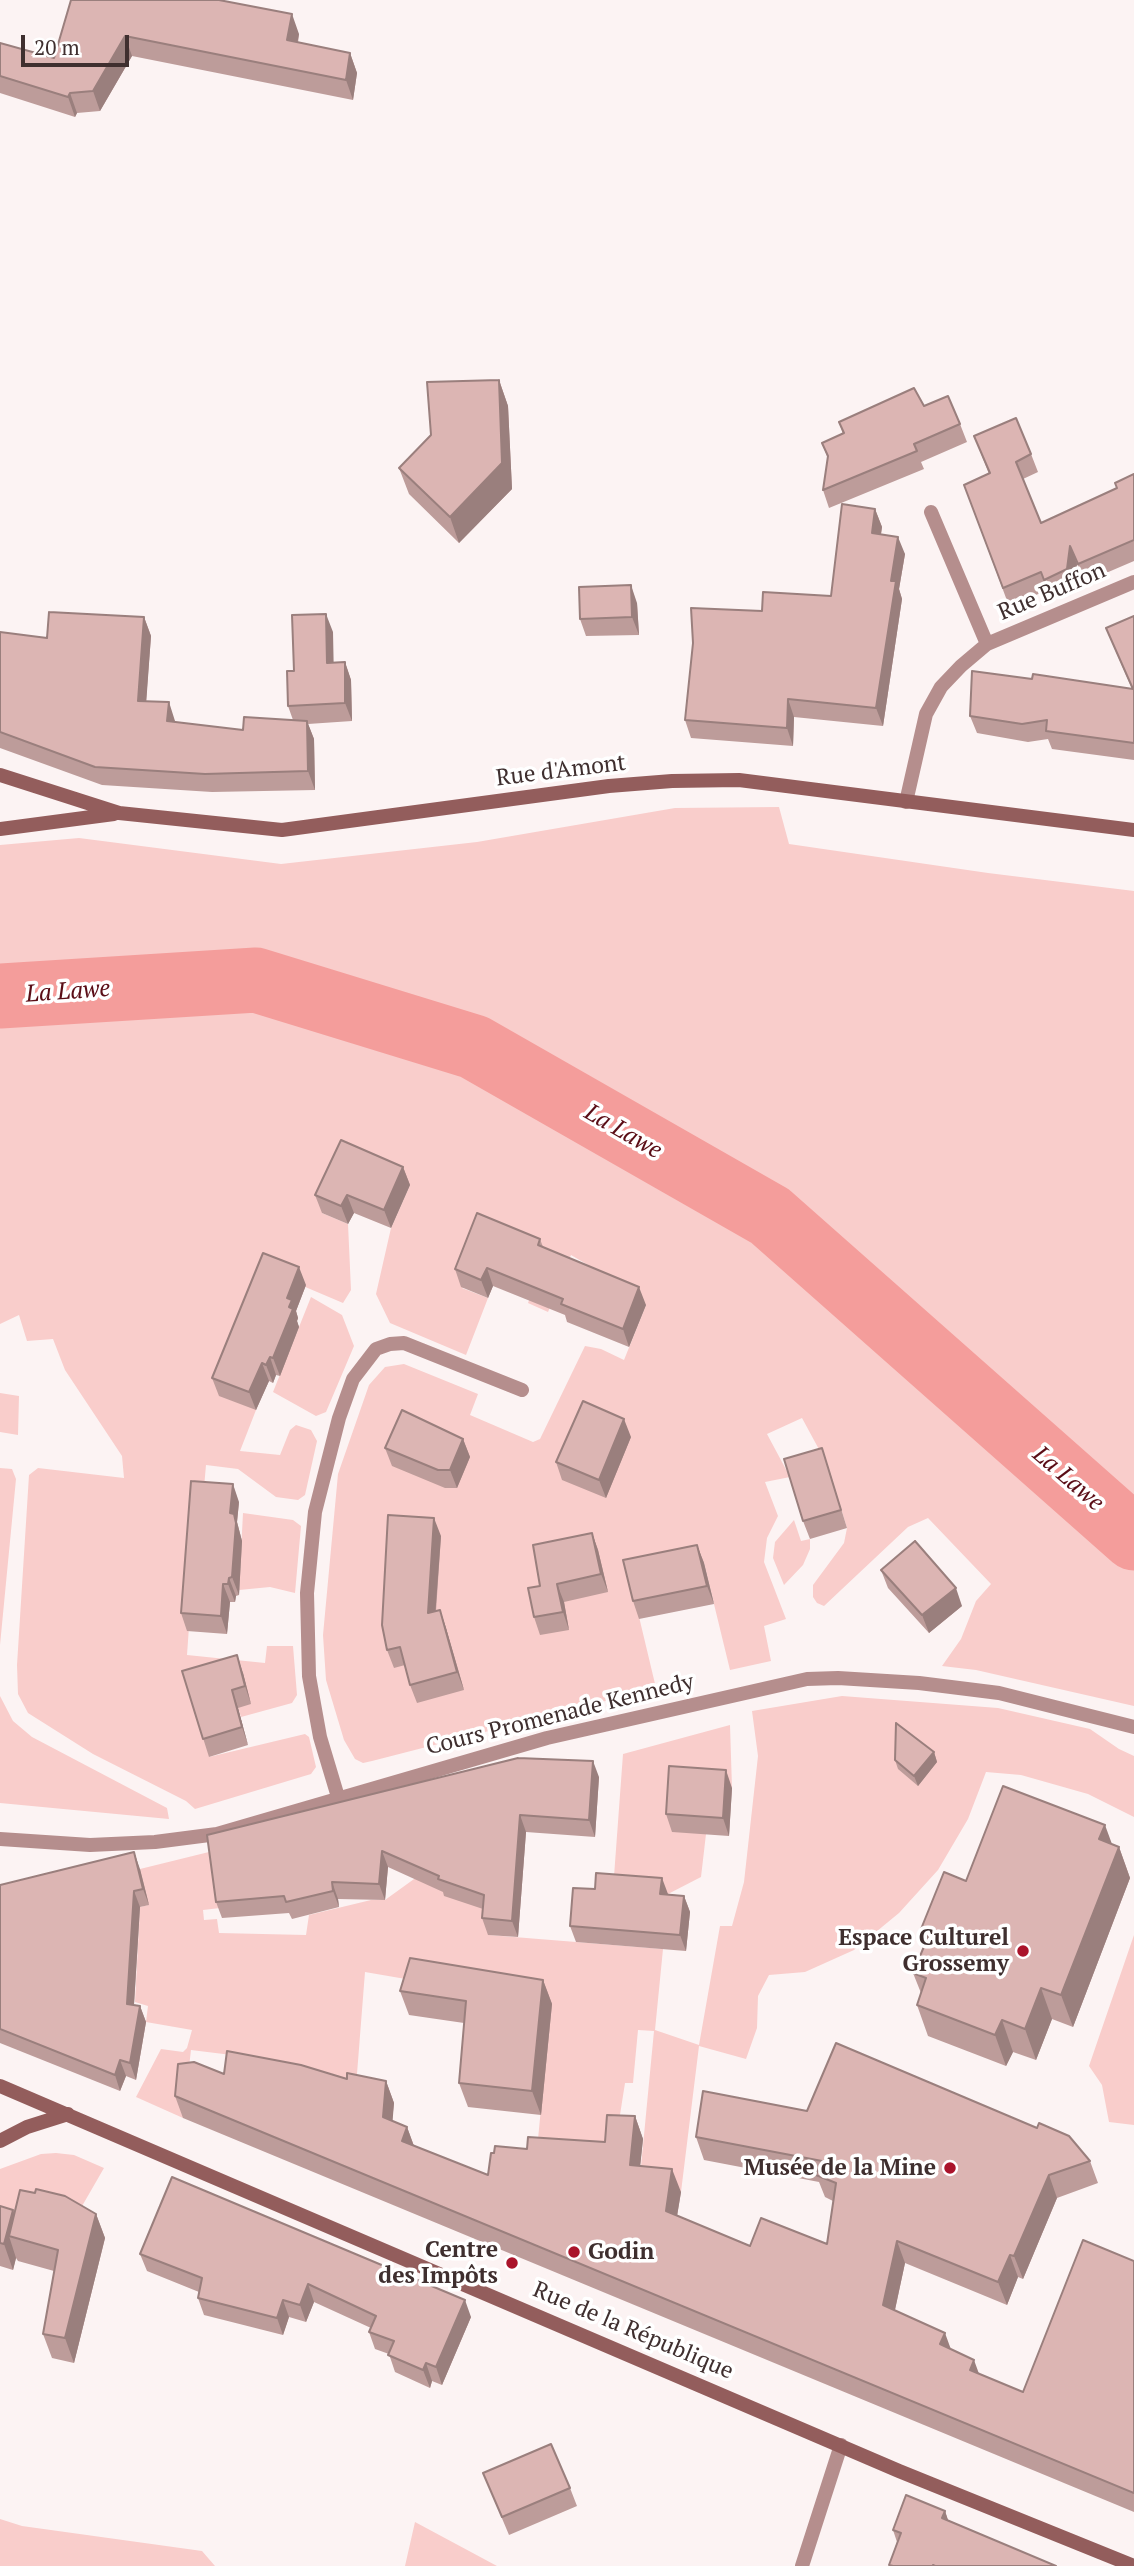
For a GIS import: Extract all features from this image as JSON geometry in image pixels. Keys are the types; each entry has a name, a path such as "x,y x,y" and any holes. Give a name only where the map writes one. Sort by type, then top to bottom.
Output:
{"street":[{"name":"Rue Buffon","path":"932,512 988,644"},
{"name":"Rue Buffon","path":"906,802 926,714 941,687 988,644 1134,582"},
{"name":"Rue d'Amont","path":"0,775 119,813 282,830 609,786 672,780 738,780 1134,830"},
{"path":"0,829 119,813"},
{"path":"338,1797 320,1737 309,1676 307,1592 315,1512 339,1419 354,1379 376,1349 404,1343 522,1390"},
{"name":"Cours Promenade Kennedy","path":"0,1839 90,1845 155,1842 217,1834 547,1738 807,1679 905,1682 999,1693 1134,1727"},
{"name":"Rue de la République","path":"0,2085 841,2445 1134,2566"},
{"path":"0,2141 27,2127 68,2115"},
{"path":"802,2566 841,2445"}],"shaded area":[{"path":"779,807 789,844 1134,891 1134,1706 976,1670 942,1666 961,1639 976,1601 991,1584 928,1518 908,1527 824,1606 817,1603 813,1597 813,1585 844,1543 847,1528 828,1466 802,1418 767,1434 790,1477 765,1482 778,1516 767,1538 764,1562 786,1619 764,1626 771,1661 730,1670 704,1563 630,1579 656,1688 372,1761 363,1763 355,1759 344,1740 326,1680 323,1635 338,1474 369,1385 385,1367 404,1364 478,1394 470,1415 533,1442 540,1439 585,1346 601,1349 624,1360 646,1305 585,1280 588,1265 571,1255 548,1312 528,1303 546,1257 462,1288 488,1298 466,1355 390,1323 376,1294 391,1228 410,1185 322,1213 348,1224 351,1290 343,1303 270,1272 256,1410 240,1451 280,1455 290,1430 296,1425 311,1430 317,1441 305,1495 298,1500 276,1497 238,1469 206,1465 203,1499 198,1499 187,1655 265,1663 267,1646 293,1646 297,1695 292,1703 241,1717 238,1708 243,1673 209,1757 305,1734 309,1737 316,1767 311,1774 195,1809 186,1801 93,1754 28,1713 18,1694 17,1665 29,1475 38,1468 124,1478 122,1456 65,1370 53,1339 27,1341 19,1315 0,1324 0,845 79,838 281,864 477,842 675,808"},
{"path":"311,1297 342,1315 354,1346 326,1412 316,1416 273,1392"},
{"path":"0,1393 19,1396 18,1435 0,1432"},
{"path":"0,1468 12,1469 16,1479 0,1645"},
{"path":"243,1513 293,1520 301,1526 295,1593 270,1587 239,1590"},
{"path":"794,1520 801,1541 810,1539 810,1549 803,1565 784,1585 773,1558 775,1542"},
{"path":"0,1696 13,1721 32,1737 167,1808 169,1819 0,1803"},
{"path":"842,1696 998,1708 1090,1729 1134,1756 1134,1817 1088,1794 1021,1775 986,1772 968,1819 938,1870 899,1913 854,1950 805,1972 769,1975 758,1996 757,2028 746,2059 699,2046 681,2192 639,2187 654,2031 638,2030 633,2083 625,2083 614,2153 536,2160 551,2004 365,1972 354,2112 256,2058 191,2050 183,2118 136,2097 161,2049 183,2052 187,2048 192,2030 146,2022 148,2006 135,2002 140,1907 148,1905 140,1869 213,1851 220,1908 203,1910 204,1920 217,1919 219,1933 306,1935 309,1915 371,1900 385,1900 421,1874 483,1881 489,1935 663,1949 655,2030 699,2045 720,1926 732,1926 744,1882 758,1756 752,1711"},
{"path":"730,1725 732,1788 676,1784 706,1834 701,1877 668,1894 613,1890 623,1754"},
{"path":"1134,1935 1134,2125 1109,2122 1102,2085 1089,2066"},
{"path":"41,2154 74,2155 104,2168 74,2220 0,2235 0,2169"},
{"path":"0,2519 22,2526 202,2551 215,2566 0,2566"},
{"path":"415,2522 497,2566 405,2566"}],"building":[{"path":"71,0 219,0 292,14 287,40 350,53 346,80 125,36 93,91 70,93 68,97 0,76 0,43 54,58"},
{"path":"499,380 502,463 450,517 399,468 431,435 427,382"},
{"path":"914,388 924,406 948,396 960,424 914,444 917,451 823,490 828,456 822,443 844,433 839,422"},
{"path":"1016,418 1031,454 1016,462 1041,523 1117,488 1115,483 1134,474 1134,540 1078,564 1070,546 1067,569 1044,580 1041,572 1003,588 964,485 990,473 974,436"},
{"path":"842,504 875,509 872,533 898,537 891,581 896,581 876,708 788,699 787,728 685,720 693,643 691,608 762,611 763,592 831,596"},
{"path":"631,585 632,617 580,619 579,587"},
{"path":"49,612 144,617 138,701 169,702 167,721 243,730 244,717 307,721 308,771 205,774 95,767 0,732 0,632 47,638"},
{"path":"326,614 327,663 345,662 345,703 288,706 287,671 294,671 292,615"},
{"path":"1134,616 1134,743 1046,731 1047,720 1022,724 970,716 972,671 1032,679 1033,674 1133,689 1106,628"},
{"path":"341,1140 403,1167 384,1210 347,1195 341,1206 315,1195"},
{"path":"477,1213 540,1239 538,1245 639,1287 623,1329 561,1304 563,1299 487,1268 481,1280 455,1269"},
{"path":"263,1253 299,1267 287,1298 292,1300 289,1307 293,1309 273,1358 270,1357 266,1365 262,1363 249,1392 212,1378"},
{"path":"583,1401 624,1419 599,1480 556,1462"},
{"path":"402,1410 463,1439 450,1470 438,1470 385,1448"},
{"path":"822,1448 841,1510 803,1521 784,1459"},
{"path":"191,1481 233,1484 230,1513 234,1514 236,1523 232,1577 229,1578 228,1584 223,1584 221,1616 181,1613"},
{"path":"388,1515 434,1518 428,1613 440,1610 457,1672 410,1685 400,1647 387,1650 382,1625"},
{"path":"592,1533 601,1574 557,1584 563,1612 534,1617 528,1588 540,1586 533,1545"},
{"path":"915,1541 956,1588 922,1615 881,1570"},
{"path":"697,1545 707,1586 633,1601 623,1560"},
{"path":"237,1655 245,1686 232,1690 242,1727 203,1739 182,1671"},
{"path":"896,1723 934,1752 914,1776 895,1760"},
{"path":"518,1758 593,1761 589,1820 520,1815 512,1921 482,1918 484,1895 438,1879 439,1876 382,1851 379,1884 332,1882 333,1891 286,1902 284,1896 216,1902 207,1835"},
{"path":"669,1766 726,1770 723,1818 666,1814"},
{"path":"1003,1786 1105,1825 1099,1839 1119,1847 1061,1995 1041,1988 1025,2029 1002,2020 995,2035 917,2005 926,1978 913,1973 930,1932 921,1929 944,1872 966,1881"},
{"path":"134,1852 143,1889 134,1891 127,2004 140,2006 130,2063 120,2060 115,2075 0,2029 0,1885"},
{"path":"596,1873 662,1878 660,1894 684,1896 680,1935 570,1926 573,1888 595,1889"},
{"path":"410,1958 543,1980 532,2091 459,2083 466,2001 400,1991"},
{"path":"836,2043 1037,2128 1039,2123 1069,2136 1090,2161 1049,2175 1014,2256 1010,2255 998,2282 897,2241 883,2305 945,2333 940,2344 974,2360 970,2370 1023,2392 1083,2240 1134,2261 1134,2493 175,2096 178,2064 194,2062 224,2074 227,2051 301,2065 347,2079 347,2073 386,2081 383,2117 407,2127 402,2141 488,2175 491,2153 494,2153 495,2146 527,2149 528,2137 605,2142 607,2115 635,2116 630,2165 672,2169 666,2211 750,2246 761,2218 827,2244 836,2183 816,2175 822,2161 696,2137 703,2091 807,2111"},
{"path":"172,2177 465,2300 436,2367 426,2363 423,2370 388,2355 394,2341 369,2332 376,2316 308,2284 300,2305 283,2300 277,2318 198,2298 202,2278 140,2254"},
{"path":"36,2189 65,2196 96,2214 65,2338 43,2334 58,2250 9,2236 20,2190 35,2193"},
{"path":"0,2206 13,2210 4,2244 0,2243"},
{"path":"551,2444 570,2488 502,2517 483,2473"},
{"path":"906,2495 945,2511 942,2518 1056,2566 889,2565 901,2533 893,2530"}],"waterway":[{"name":"La Lawe","path":"0,996 256,980 474,1047 770,1216 1134,1538"}],"place":[{"name":"Espace Culturel Grossemy","path":"1023,1951"},
{"name":"Musée de la Mine","path":"950,2168"},
{"name":"Godin","path":"574,2252"},
{"name":"Centre des Impôts","path":"512,2263"}]}
